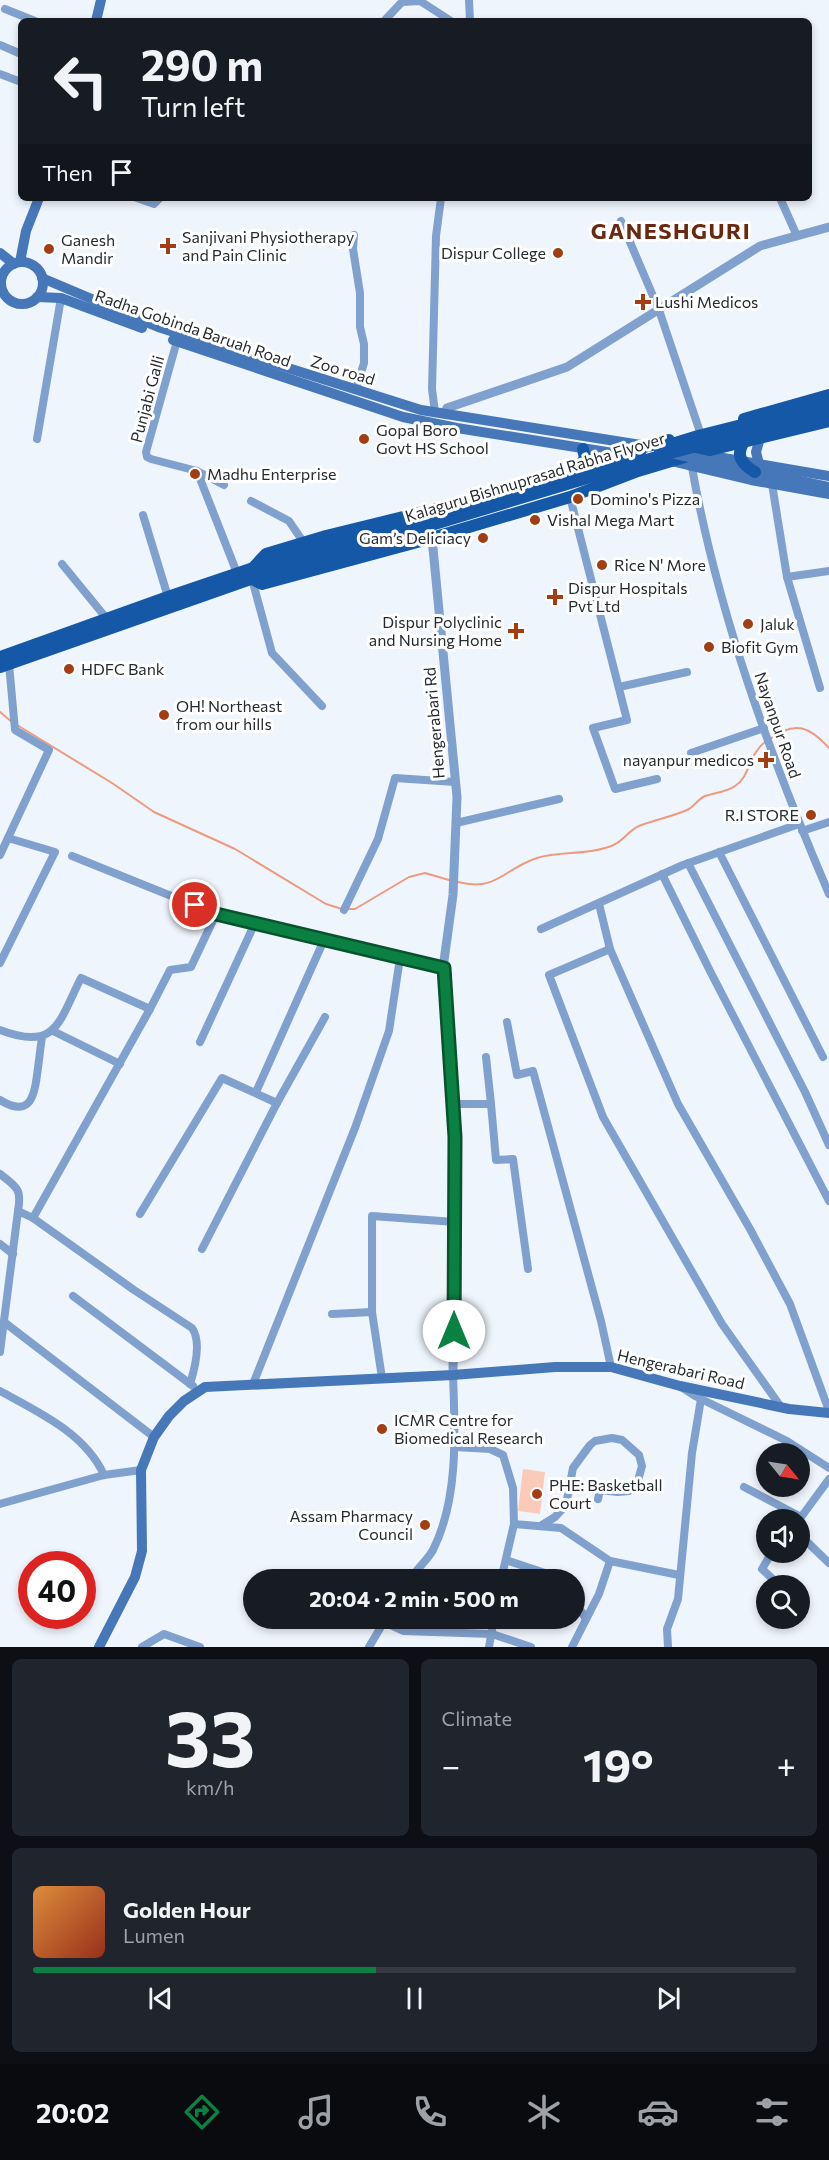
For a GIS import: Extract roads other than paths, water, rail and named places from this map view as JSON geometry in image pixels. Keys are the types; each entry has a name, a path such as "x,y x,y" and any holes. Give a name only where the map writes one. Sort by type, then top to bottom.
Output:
{"main road":[{"path":"97,18 101,0"},
{"path":"0,253 10,264 34,265 39,270 42,278 41,290 37,297 27,303 8,298 2,292 2,279 10,264 26,231 38,201"},
{"name":"Zoo road","path":"42,278 158,327 421,410 647,446"},
{"name":"Radha Gobinda Baruah Road","path":"37,297 61,298 168,338 403,417 619,454"},
{"path":"829,395 700,432 668,455 638,471 570,497 432,538 262,584 258,572 266,554 490,496 647,446 668,455 829,476"},
{"name":"Kalaguru Bishnuprasad Rabha Flyover","path":"258,572 698,436 829,403"},
{"name":"Kalaguru Bishnuprasad Rabha Flyover","path":"258,572 668,455 756,435 829,411"},
{"path":"766,412 764,425 775,434"},
{"path":"693,458 756,435 775,434 829,421"},
{"path":"756,435 742,444 740,455 744,465 829,487"},
{"path":"647,446 668,455 757,468"},
{"path":"580,466 585,458 583,448"},
{"path":"619,454 638,471"},
{"path":"668,455 693,458 772,484 829,494"},
{"path":"3,663 107,619 168,597 237,573 258,572"},
{"path":"3,663 149,616 258,572"},
{"name":"Hengerabari Road","path":"99,1647 135,1577 142,1551 141,1470 154,1437 195,1387 453,1375 555,1366 611,1367 680,1386 781,1407 829,1412"}],"street":[{"path":"469,0 470,18"},
{"path":"387,18 402,2 420,1 446,18"},
{"path":"5,9 28,18"},
{"path":"0,45 18,53"},
{"path":"0,74 18,81"},
{"path":"441,201 436,236 432,389 440,413 447,408 567,367 760,246 829,227"},
{"path":"781,201 797,236"},
{"path":"621,222 659,310 700,432"},
{"path":"354,235 353,249 360,292 360,327 364,344 364,363 356,390"},
{"path":"37,439 61,298"},
{"name":"Punjabi Galli","path":"175,348 146,452 147,457 151,459 197,471"},
{"name":"Nayanpur Road","path":"693,458 715,570 771,748 829,894"},
{"path":"197,471 224,485"},
{"path":"197,471 237,573"},
{"path":"772,484 786,577 820,688"},
{"path":"570,497 627,720 593,728 615,789 657,779"},
{"path":"251,501 289,521 304,543"},
{"path":"143,515 168,597"},
{"name":"Hengerabari Rd","path":"432,538 455,782 453,895 444,968"},
{"path":"62,564 107,619"},
{"path":"258,572 272,653 322,706"},
{"path":"786,577 829,572"},
{"path":"0,855 49,750 15,730 3,663"},
{"path":"618,687 687,672"},
{"path":"691,753 765,730"},
{"path":"344,910 378,839 395,778 455,782"},
{"path":"456,823 559,799"},
{"path":"541,929 688,863 801,828 829,822"},
{"path":"0,963 55,852 8,838"},
{"path":"719,852 823,1058"},
{"path":"72,856 216,914 444,968 453,1104 455,1447 442,1527 432,1551 418,1569"},
{"path":"688,863 805,1092 829,1145"},
{"path":"662,874 829,1202"},
{"path":"599,904 610,949 678,1104 790,1304 829,1412"},
{"path":"33,1218 170,970 191,967 216,914"},
{"path":"200,1042 255,923"},
{"path":"256,1092 324,940"},
{"path":"610,949 549,975 603,1117 722,1324 781,1407"},
{"path":"253,1384 355,1128 389,1031 400,958"},
{"path":"0,1030 17,1036 42,1037 53,1031 81,978 150,1009"},
{"path":"202,1249 277,1103 325,1017"},
{"path":"507,1022 517,1075 533,1071 601,1321 611,1367"},
{"path":"53,1031 120,1064"},
{"path":"0,1100 6,1104 22,1107 30,1104 35,1094 42,1037"},
{"path":"486,1057 496,1161 513,1159 528,1269"},
{"path":"140,1214 222,1078 277,1103"},
{"path":"453,1104 491,1104"},
{"path":"0,1174 19,1191 20,1198 0,1352"},
{"path":"18,1211 33,1218 192,1328 197,1342 195,1387"},
{"path":"382,1378 372,1312 372,1216 455,1222"},
{"path":"0,1244 13,1254"},
{"path":"73,1296 195,1387"},
{"path":"332,1314 372,1312"},
{"path":"4,1322 154,1437"},
{"path":"680,1386 700,1399 788,1441 829,1468"},
{"path":"0,1391 75,1437 97,1461 104,1475"},
{"path":"668,1647 667,1629 678,1599 692,1453 700,1399"},
{"path":"542,1525 555,1517 566,1505 573,1468 590,1445 595,1441 612,1437 622,1440 639,1455 642,1466 637,1484 629,1491 600,1490 598,1498"},
{"path":"455,1447 490,1449 503,1455 513,1488 514,1524 504,1569"},
{"path":"0,1504 104,1475 141,1470"},
{"path":"803,1509 829,1479"},
{"path":"744,1487 782,1509"},
{"path":"514,1524 561,1528 610,1561 679,1575"},
{"path":"810,1545 829,1563"},
{"path":"507,1560 531,1569"},
{"path":"572,1647 599,1594 610,1561"},
{"path":"766,1563 762,1569 768,1575"},
{"path":"369,1647 380,1629"},
{"path":"401,1629 492,1634 531,1647"},
{"path":"489,1647 493,1629"},
{"path":"142,1647 165,1634 201,1647"}],"waterway":[{"path":"0,712 12,722"},
{"path":"17,725 112,783 154,812 235,849 326,904 342,909"},
{"path":"770,739 787,729 802,728 815,735 829,748"},
{"path":"458,882 471,884 491,882 537,858 554,854 588,852 611,846 639,826 675,815 692,807 705,796 735,786 744,777 755,753 765,742"},
{"path":"348,909 355,909 409,877 425,873 449,880"}],"place":[{"name":"Sanjivani Physiotherapy and Pain Clinic","path":"168,246"},
{"name":"Ganesh Mandir","path":"49,249"},
{"name":"Dispur College","path":"558,253"},
{"name":"Lushi Medicos","path":"643,302"},
{"name":"Gopal Boro Govt HS School","path":"364,439"},
{"name":"Madhu Enterprise","path":"195,474"},
{"name":"Domino's Pizza","path":"578,499"},
{"name":"Vishal Mega Mart","path":"535,520"},
{"name":"Gam’s Deliciacy","path":"483,538"},
{"name":"Rice N' More","path":"602,565"},
{"name":"Dispur Hospitals Pvt Ltd","path":"555,597"},
{"name":"Jaluk","path":"748,624"},
{"name":"Dispur Polyclinic and Nursing Home","path":"516,631"},
{"name":"Biofit Gym","path":"709,647"},
{"name":"HDFC Bank","path":"69,669"},
{"name":"OH! Northeast from our hills","path":"164,715"},
{"name":"nayanpur medicos","path":"766,760"},
{"name":"R.I STORE","path":"811,815"},
{"name":"ICMR Centre for Biomedical Research","path":"382,1429"},
{"name":"PHE: Basketball Court","path":"537,1494"},
{"name":"Assam Pharmacy Council","path":"425,1525"}],"district":[{"name":"GANESHGURI","path":"671,231"}]}
